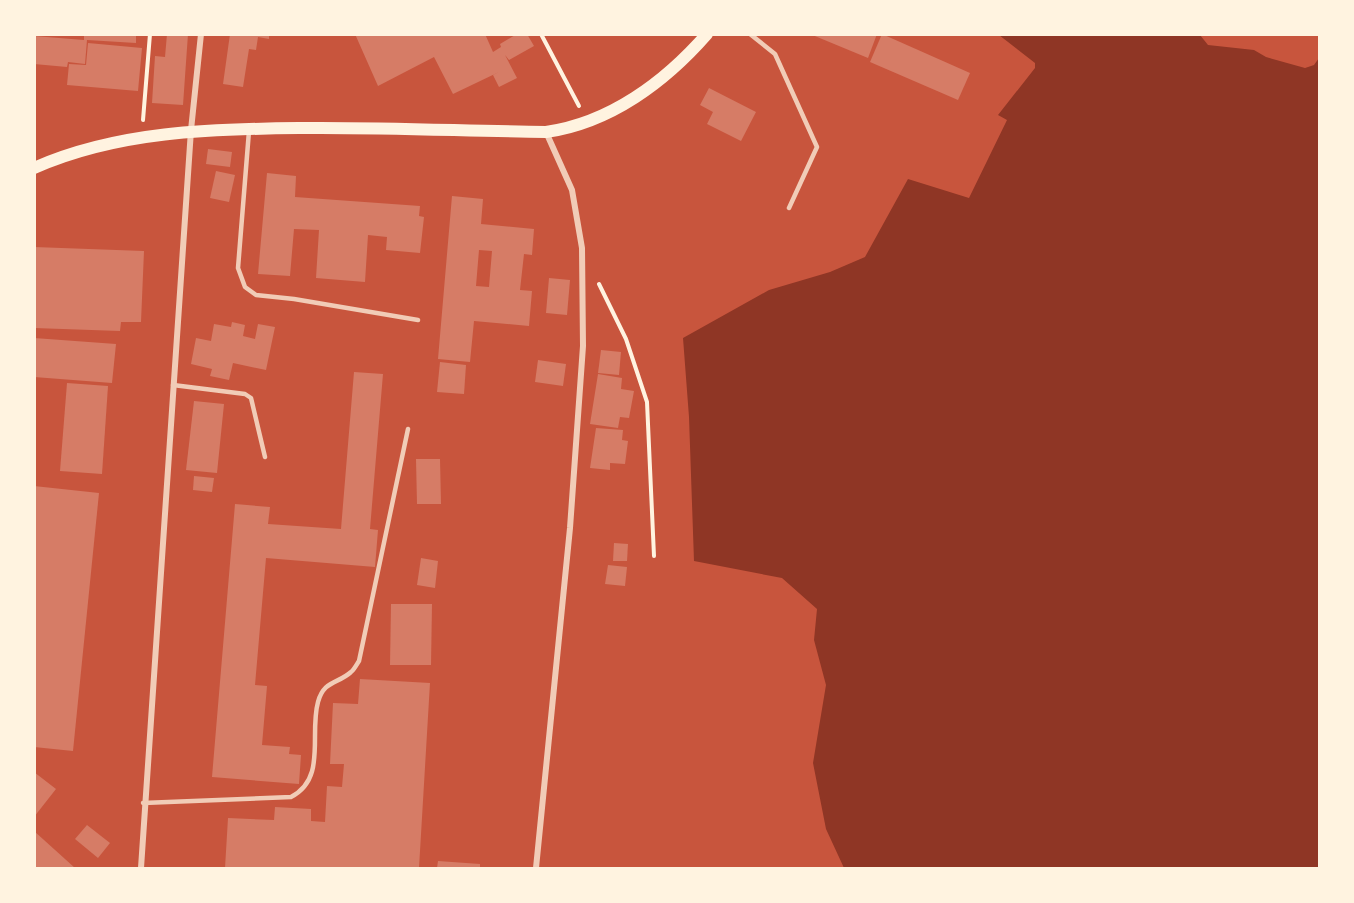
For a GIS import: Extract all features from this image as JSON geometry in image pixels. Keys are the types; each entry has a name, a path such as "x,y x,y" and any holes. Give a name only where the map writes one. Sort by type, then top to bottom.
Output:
{"main road":[{"path":"34,168 95,148 191,130 250,128 546,132 588,123 640,94 668,73 707,34"}],"street":[{"path":"141,868 143,804 156,656 191,130 201,34"},
{"path":"536,868 570,528 583,346 582,248 572,190 546,132"}],"lane":[{"path":"750,34 775,54 817,147 789,208"},
{"path":"250,128 238,267 245,287 256,295 294,299 418,320"},
{"path":"173,385 245,394 251,398 265,457"},
{"path":"143,804 291,797 308,786 313,771 318,702 330,682 351,672 359,661 408,429"}],"path":[{"path":"141,138 150,34"},
{"path":"541,34 588,123"},
{"path":"597,278 626,339 647,402 654,556"}],"shaded area":[{"path":"999,35 1200,35 1208,45 1254,50 1266,57 1305,68 1314,65 1319,58 1319,868 844,868 826,829 813,763 826,685 814,640 817,609 782,578 694,561 689,417 683,338 769,290 830,272 865,257 908,179 969,198 1007,120 998,115 1035,68 1035,63"}],"building":[{"path":"84,34 136,34 136,43 87,40 85,64 68,62 67,67 34,64 34,36 84,40"},
{"path":"167,34 188,34 183,105 152,103 155,56 165,57"},
{"path":"230,34 269,34 269,39 258,37 256,50 249,49 243,87 223,84"},
{"path":"355,34 485,34 493,52 501,47 500,44 517,34 527,34 534,46 509,60 505,55 517,78 499,87 493,75 499,72 453,94 434,57 378,86"},
{"path":"810,34 877,34 868,58"},
{"path":"882,34 970,73 958,100 870,62"},
{"path":"88,43 142,48 138,91 67,85 69,64 86,65"},
{"path":"709,88 756,112 741,141 707,124 713,112 700,105"},
{"path":"208,149 232,152 230,167 206,164"},
{"path":"216,171 235,175 229,202 210,198"},
{"path":"267,173 296,176 295,197 420,206 419,216 424,217 420,253 386,250 387,237 368,235 365,282 316,278 319,230 294,229 290,276 258,274"},
{"path":"452,196 483,199 481,224 534,229 532,255 524,254 520,290 532,291 529,326 474,321 470,362 438,359","holes":["479,250 492,251 489,287 476,286"]},
{"path":"34,247 144,251 141,322 121,322 120,331 34,328"},
{"path":"549,278 570,280 567,315 546,313"},
{"path":"232,322 245,325 243,336 255,339 258,324 275,327 266,370 233,363 229,380 210,376 212,369 191,364 196,338 211,341 214,324 231,327"},
{"path":"34,338 116,344 112,383 34,377"},
{"path":"601,350 621,352 619,375 598,373"},
{"path":"538,360 566,364 563,386 535,382"},
{"path":"440,362 466,365 464,394 437,392"},
{"path":"354,372 383,374 370,529 378,530 375,567 266,558 255,685 267,686 262,745 290,747 289,754 301,755 299,784 212,777 235,504 270,507 268,524 341,529"},
{"path":"598,374 622,378 621,389 634,391 629,418 620,417 618,428 590,424"},
{"path":"67,383 108,386 102,474 60,471"},
{"path":"194,401 224,404 217,473 186,470"},
{"path":"596,428 623,430 622,440 628,441 625,464 610,463 610,470 590,468"},
{"path":"416,459 440,459 441,504 417,504"},
{"path":"194,476 214,478 212,492 193,490"},
{"path":"34,486 99,493 73,751 34,747"},
{"path":"614,543 628,544 627,561 613,561"},
{"path":"421,558 438,561 435,588 417,585"},
{"path":"608,565 627,567 625,586 605,584"},
{"path":"391,604 432,604 431,665 390,665"},
{"path":"360,679 430,683 419,868 225,868 228,818 274,820 275,807 311,809 311,821 325,822 327,786 342,787 344,764 330,764 333,703 358,704"},
{"path":"34,772 56,789 34,817"},
{"path":"87,825 110,843 98,858 75,839"},
{"path":"34,831 75,868 34,868"},
{"path":"438,861 480,864 480,868 437,868"}]}
